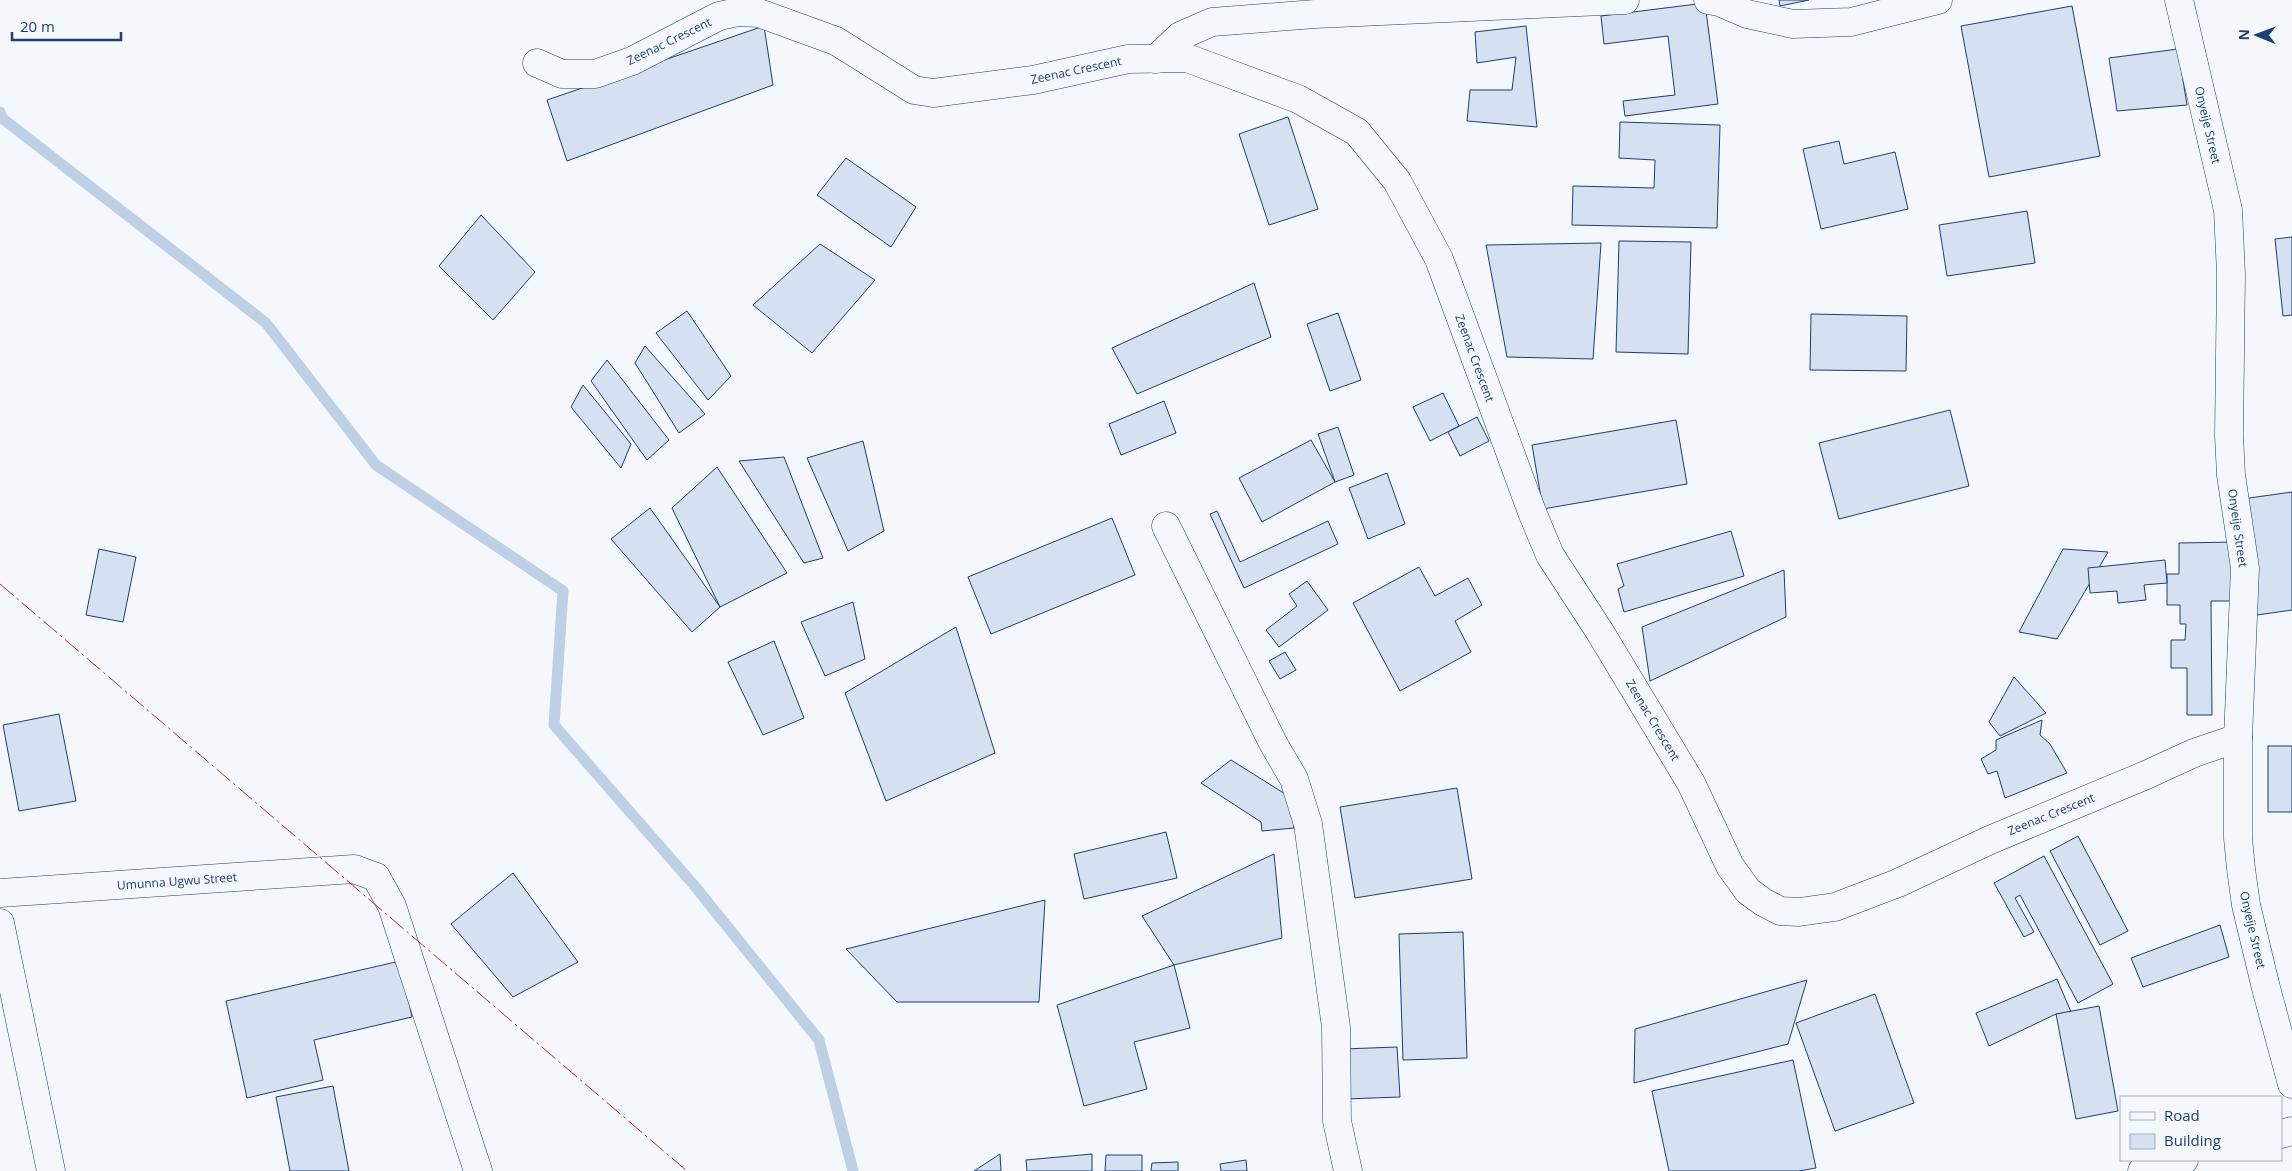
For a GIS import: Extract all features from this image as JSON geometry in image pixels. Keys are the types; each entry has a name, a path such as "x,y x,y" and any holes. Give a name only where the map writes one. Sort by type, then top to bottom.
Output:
{"street":[{"path":"1156,59 1180,36 1212,22 1315,14 1625,0"},
{"path":"1708,0 1719,2 1748,14 1793,24 1851,22 1938,0"},
{"name":"Onyeije Street","path":"2179,0 2228,210 2231,274 2230,465 2245,568 2238,738 2238,838 2246,905 2292,1084"},
{"name":"Zeenac Crescent","path":"537,63 562,74 595,74 632,61 719,16 738,12 759,13 836,42 914,90 933,93 1033,80 1128,59 1187,58 1298,99 1356,132 1397,181 1439,259 1532,512 1550,555 1596,625 1691,783 1730,866 1748,891 1762,902 1780,911 1800,912 1835,907 1898,883 1990,840 2168,764 2238,738"},
{"path":"1166,526 1273,743 1294,779 1308,824 1336,1027 1338,1121 1348,1171"},
{"name":"Umunna Ugwu Street","path":"0,892 354,869 376,878 392,906 478,1171"},
{"path":"0,922 51,1171"},
{"path":"2142,1171 2180,1161"}],"building":[{"path":"1779,0 1809,0 1780,6"},
{"path":"1705,3 1718,104 1625,116 1623,101 1675,95 1668,36 1604,44 1601,16"},
{"path":"2072,6 2100,156 1989,177 1961,26"},
{"path":"764,26 773,85 567,161 547,100"},
{"path":"1526,26 1537,127 1467,121 1470,90 1512,90 1516,57 1477,63 1475,32"},
{"path":"2178,49 2187,105 2117,111 2109,58"},
{"path":"1288,117 1318,209 1269,225 1239,134"},
{"path":"1620,122 1720,125 1717,228 1572,225 1573,186 1654,188 1655,160 1619,158"},
{"path":"1839,141 1844,164 1895,152 1908,209 1821,229 1803,149"},
{"path":"846,158 916,207 891,247 817,195"},
{"path":"2027,211 2035,263 1947,276 1939,225"},
{"path":"481,215 535,272 493,320 439,266"},
{"path":"2292,237 2292,315 2283,316 2275,239"},
{"path":"1619,241 1691,242 1688,354 1616,352"},
{"path":"1601,243 1593,359 1507,357 1486,245"},
{"path":"820,244 875,280 812,353 753,305"},
{"path":"1254,283 1271,337 1137,394 1112,348"},
{"path":"687,311 731,376 708,400 656,333"},
{"path":"1338,313 1361,380 1330,391 1307,324"},
{"path":"1811,314 1907,316 1906,371 1810,370"},
{"path":"645,346 705,414 679,433 635,363"},
{"path":"607,360 669,440 647,460 591,381"},
{"path":"583,385 631,444 621,468 571,407"},
{"path":"1443,393 1459,426 1430,441 1413,407"},
{"path":"1164,401 1176,433 1121,455 1109,424"},
{"path":"1950,410 1969,486 1839,519 1819,443"},
{"path":"1477,417 1489,441 1460,456 1448,432"},
{"path":"1676,420 1687,484 1543,509 1532,445"},
{"path":"1338,427 1354,475 1335,482 1318,434"},
{"path":"1311,440 1335,482 1262,522 1239,478"},
{"path":"863,441 884,531 848,551 807,458"},
{"path":"784,457 823,558 804,563 739,461"},
{"path":"717,467 787,573 720,607 672,508"},
{"path":"1387,473 1405,524 1368,539 1349,488"},
{"path":"2292,492 2292,610 2250,616 2235,500"},
{"path":"650,508 720,607 692,632 611,539"},
{"path":"1217,511 1240,562 1328,521 1338,544 1244,588 1210,514"},
{"path":"1112,518 1135,575 991,634 968,577"},
{"path":"1731,531 1744,576 1624,612 1618,589 1624,586 1617,564"},
{"path":"2235,542 2235,601 2211,601 2212,715 2187,715 2187,668 2171,668 2171,640 2185,640 2186,624 2180,624 2180,605 2167,605 2167,574 2179,574 2179,543"},
{"path":"99,549 136,557 123,622 86,615"},
{"path":"2063,549 2108,552 2057,639 2019,632"},
{"path":"2165,560 2167,583 2144,585 2146,600 2118,603 2117,591 2090,593 2088,568"},
{"path":"1419,567 1435,596 1468,578 1482,605 1455,621 1471,652 1400,691 1353,603"},
{"path":"1784,570 1786,617 1650,681 1642,627"},
{"path":"1307,581 1328,610 1279,647 1266,630 1297,606 1289,594"},
{"path":"853,602 865,659 825,676 801,622"},
{"path":"956,627 995,753 886,801 845,693"},
{"path":"774,641 804,718 763,735 728,662"},
{"path":"1285,652 1296,670 1280,679 1269,661"},
{"path":"2014,677 2046,713 2000,736 1989,722"},
{"path":"59,714 76,801 19,811 3,725"},
{"path":"2042,720 2040,735 2050,744 2067,773 2005,798 1997,771 1988,774 1981,759 1996,750 1996,740"},
{"path":"2268,746 2292,746 2292,812 2268,812"},
{"path":"1231,760 1290,797 1294,828 1262,831 1261,822 1201,783"},
{"path":"1457,788 1472,879 1355,898 1340,807"},
{"path":"1166,832 1177,878 1084,899 1074,854"},
{"path":"2078,836 2128,931 2100,945 2050,851"},
{"path":"1274,854 1282,938 1174,965 1142,916"},
{"path":"2044,856 2113,984 2078,1003 2020,895 2015,898 2034,932 2024,937 1994,883"},
{"path":"513,873 578,962 513,997 451,924"},
{"path":"1045,900 1039,1002 897,1002 846,949"},
{"path":"2220,925 2229,957 2143,987 2131,958"},
{"path":"1463,932 1467,1058 1403,1060 1399,934"},
{"path":"400,961 412,1017 314,1040 323,1080 247,1098 226,1001"},
{"path":"1174,965 1190,1028 1134,1042 1147,1089 1084,1106 1057,1005"},
{"path":"2057,979 2071,1012 2056,1014 1989,1046 1976,1013"},
{"path":"1807,980 1788,1044 1634,1083 1635,1029"},
{"path":"1875,994 1914,1103 1835,1131 1796,1023"},
{"path":"2099,1006 2118,1111 2076,1119 2056,1014"},
{"path":"1397,1047 1400,1097 1345,1099 1343,1049"},
{"path":"1793,1060 1816,1168 1799,1171 1669,1171 1652,1091"},
{"path":"333,1086 349,1171 290,1171 276,1097"},
{"path":"1000,1154 1001,1171 974,1171"},
{"path":"1092,1154 1092,1171 1027,1171 1026,1160"},
{"path":"1106,1155 1142,1155 1142,1171 1105,1171"},
{"path":"1246,1160 1247,1171 1221,1171 1220,1164"},
{"path":"1178,1162 1178,1171 1151,1171 1152,1163"}],"waterway":[{"path":"0,112 2,118 266,323 376,465 563,591 554,725 693,884 819,1040 853,1171"}],"power":[{"path":"0,584 687,1171"}]}
